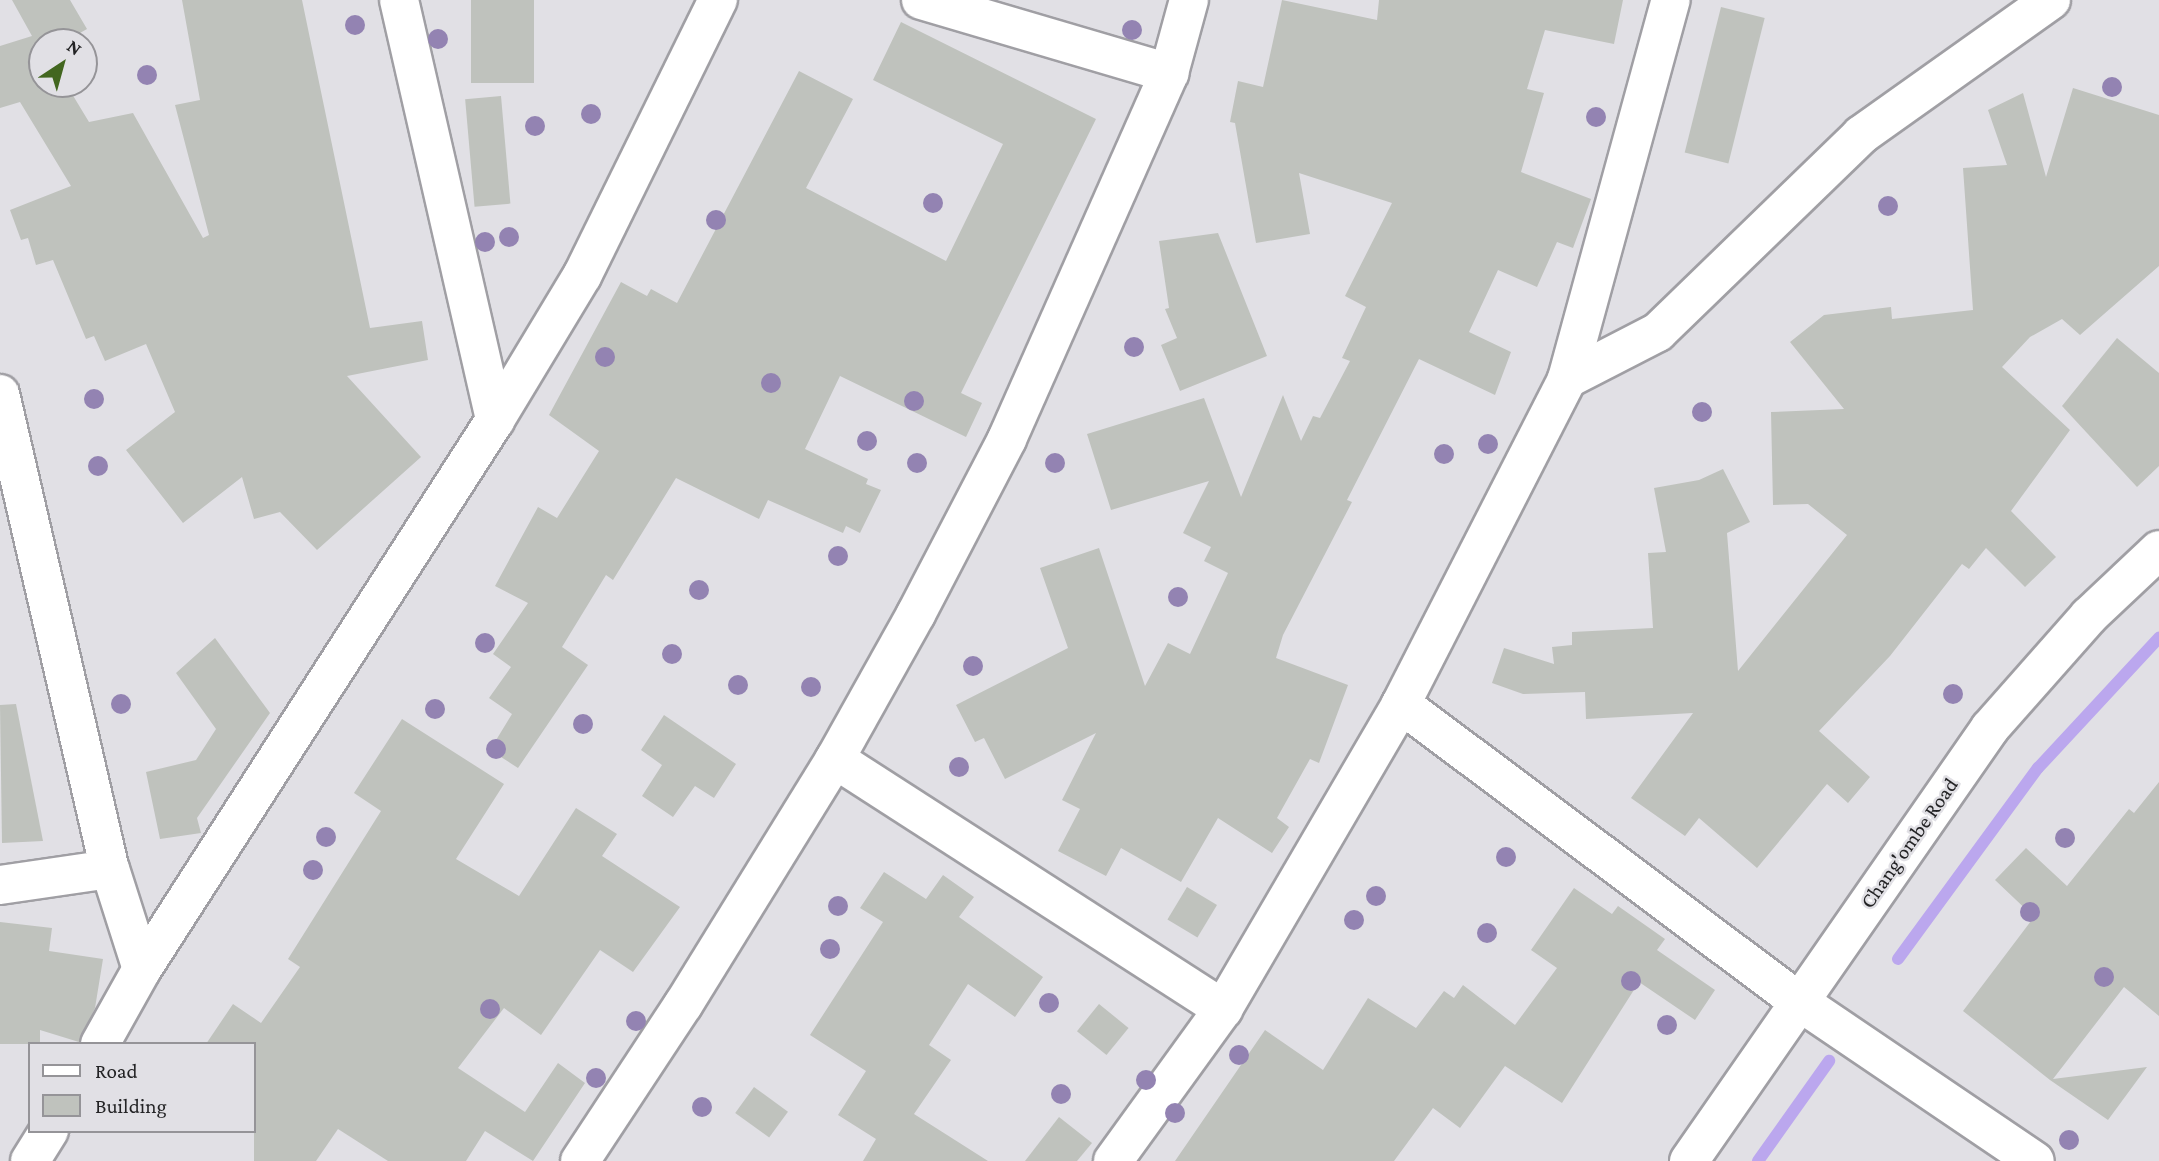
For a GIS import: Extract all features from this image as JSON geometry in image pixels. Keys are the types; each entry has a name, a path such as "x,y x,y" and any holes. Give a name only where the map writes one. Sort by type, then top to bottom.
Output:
{"street":[{"path":"399,0 495,420"},
{"path":"101,1042 142,969 495,420 582,276 718,0"},
{"path":"921,0 1169,73"},
{"path":"580,1161 683,1005 835,759 1007,439 1169,73 1189,0"},
{"path":"1113,1161 1223,1009 1401,704 1567,379 1671,0"},
{"path":"1567,379 1658,332 1861,135 2050,0"},
{"path":"0,394 110,869 142,969"},
{"name":"Chang'ombe Road","path":"1689,1161 1797,1000 1990,728 2089,616 2159,550"},
{"path":"1401,704 1797,1000 2035,1161"},
{"path":"835,759 1223,1009"},
{"path":"0,885 110,869"},
{"path":"30,1161 48,1133"}],"building":[{"path":"12,0 70,0 86,28 28,28"},
{"path":"182,0 302,0 370,328 422,321 428,360 347,376 421,457 317,550 280,512 254,519 242,477 183,523 126,450 175,412 146,344 105,361 94,336 86,339 53,260 36,265 28,238 21,240 10,210 71,186 20,102 0,108 0,46 28,37 28,98 74,98 89,122 133,113 203,238 209,235 175,105 200,100"},
{"path":"471,0 534,0 534,83 471,83"},
{"path":"1282,0 1377,20 1379,0 1623,0 1614,44 1545,30 1527,89 1544,93 1521,172 1591,199 1573,248 1557,242 1537,287 1498,270 1469,332 1511,352 1495,395 1419,359 1347,500 1352,502 1283,635 1276,658 1348,685 1319,763 1310,759 1277,818 1289,827 1272,853 1218,818 1181,882 1121,848 1106,876 1058,851 1080,809 1062,800 1096,733 1005,779 984,738 975,742 956,705 1068,648 1040,568 1099,548 1145,686 1168,643 1190,654 1228,573 1204,561 1211,547 1183,533 1209,481 1111,510 1087,434 1204,398 1241,497 1283,395 1301,441 1313,416 1320,418 1350,361 1342,358 1366,307 1345,296 1392,203 1299,173 1310,234 1256,243 1235,123 1230,122 1238,81 1263,87"},
{"path":"1721,7 1765,18 1728,163 1685,153"},
{"path":"901,22 1096,119 961,393 982,403 966,437 840,376 805,449 868,479 866,484 881,490 860,533 846,526 843,533 768,500 759,519 676,478 613,580 606,575 562,647 588,665 518,768 490,750 512,714 489,698 511,667 493,654 528,603 495,586 538,507 557,518 599,451 549,415 621,282 647,296 651,289 677,303 799,71 853,99 806,188 946,261 1003,144 873,80"},
{"path":"2073,88 2159,115 2159,266 2080,335 2062,319 2030,337 2002,367 2070,430 2011,511 2056,557 2025,587 1986,548 1969,569 1962,564 1890,656 1819,731 1870,777 1848,803 1827,784 1757,868 1699,818 1685,836 1631,798 1693,713 1586,719 1585,692 1523,694 1492,683 1504,648 1554,664 1552,647 1572,645 1572,632 1653,628 1648,553 1666,552 1654,488 1699,480 1723,469 1750,522 1727,533 1738,671 1847,535 1808,504 1773,505 1771,412 1844,409 1790,342 1824,315 1891,307 1892,319 1973,310 1963,168 2007,165 1988,110 2023,93 2046,177"},
{"path":"501,96 510,204 475,207 465,99"},
{"path":"1218,233 1267,356 1180,391 1161,345 1177,338 1165,309 1169,308 1159,241"},
{"path":"2117,338 2159,373 2159,466 2137,487 2062,406"},
{"path":"215,638 270,713 197,818 201,833 160,839 146,772 196,760 216,729 176,673"},
{"path":"16,704 43,841 2,843 0,705"},
{"path":"664,715 736,764 714,798 695,786 673,817 642,796 662,765 641,750"},
{"path":"402,719 504,784 456,859 519,896 576,808 617,834 602,856 680,907 633,972 600,950 541,1035 504,1008 458,1068 525,1112 558,1063 585,1083 533,1161 485,1131 466,1161 388,1161 338,1129 316,1161 254,1161 256,1042 207,1042 233,1004 261,1023 300,967 288,959 381,811 354,793"},
{"path":"2159,782 2159,1016 2124,987 2053,1079 2147,1067 2108,1120 2050,1080 1963,1011 2034,917 1995,880 2026,848 2067,886 2129,809 2134,813"},
{"path":"884,872 926,899 943,875 974,897 959,917 1043,977 1015,1017 968,984 929,1045 951,1060 914,1114 988,1161 863,1161 876,1139 838,1115 866,1071 810,1035 883,922 860,908"},
{"path":"1187,887 1217,905 1197,938 1167,920"},
{"path":"1574,888 1612,914 1618,906 1665,939 1657,950 1715,990 1695,1020 1639,982 1562,1103 1505,1066 1460,1128 1433,1108 1394,1161 1175,1161 1265,1030 1323,1070 1368,998 1416,1028 1444,991 1454,998 1463,985 1515,1025 1557,968 1531,950"},
{"path":"0,922 52,928 49,951 103,959 95,1008 79,1042 40,1030 40,1042 0,1044"},
{"path":"1099,1004 1129,1028 1107,1055 1077,1031"},
{"path":"754,1087 788,1112 769,1138 735,1113"},
{"path":"1059,1117 1092,1143 1077,1161 1025,1161"}],"waterway":[{"path":"1898,959 2038,768 2159,638"},
{"path":"1758,1161 1829,1061"}]}
